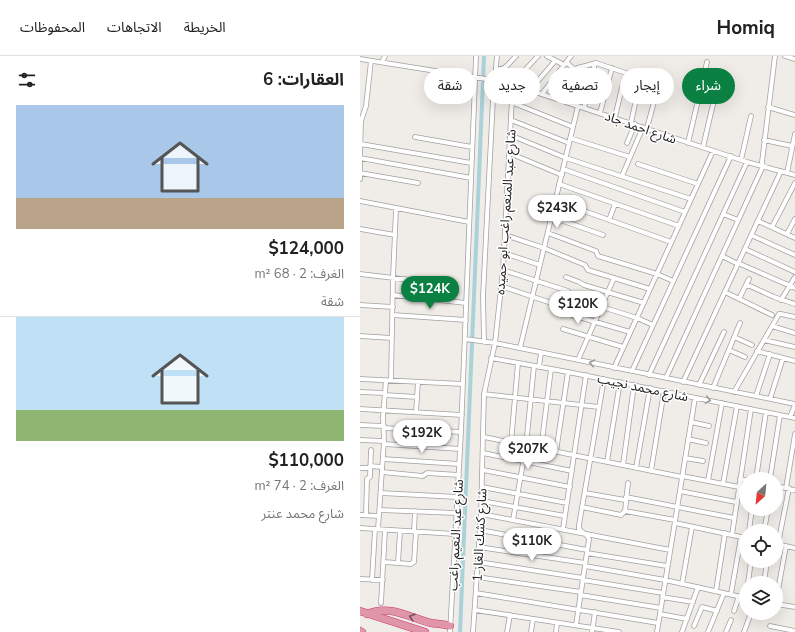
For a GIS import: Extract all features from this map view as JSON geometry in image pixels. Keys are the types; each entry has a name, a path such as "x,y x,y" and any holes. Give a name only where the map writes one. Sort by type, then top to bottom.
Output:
{"highway":[{"path":"364,612 391,610 450,629"},
{"path":"364,612 425,632"}],"street":[{"path":"382,62 385,56"},
{"name":"شارع عبد النعيم راغب","path":"475,68 476,56"},
{"path":"496,68 497,56"},
{"path":"505,68 516,56"},
{"path":"527,68 538,56"},
{"path":"547,56 572,68"},
{"path":"542,94 571,56"},
{"path":"666,378 763,166 764,140 775,56"},
{"path":"785,56 795,59"},
{"name":"شارع احمد جاد","path":"360,59 424,69"},
{"path":"360,158 361,121 366,106 371,61"},
{"path":"540,78 555,61"},
{"path":"688,143 708,62"},
{"path":"584,108 595,63"},
{"path":"578,68 595,63 656,83 657,91 645,127 622,176"},
{"name":"شارع احمد جاد","path":"542,94 548,96"},
{"path":"615,117 620,96"},
{"name":"شارع عبد النعيم راغب","path":"450,629 462,415 473,104"},
{"path":"483,341 482,296 493,104"},
{"name":"شارع عبد المنعم راغب ابو حميده","path":"495,343 503,270 511,104"},
{"path":"516,104 573,127"},
{"name":"شارع احمد جاد","path":"573,104 747,162 795,175"},
{"path":"600,113 602,104"},
{"path":"627,143 633,123 636,104"},
{"path":"704,148 713,104"},
{"path":"520,348 578,106"},
{"path":"768,107 795,115"},
{"path":"741,160 751,116"},
{"path":"511,120 569,143"},
{"path":"786,173 795,134"},
{"path":"510,135 566,158 691,199"},
{"path":"415,137 472,147"},
{"path":"570,138 630,157"},
{"path":"764,140 792,146"},
{"path":"361,144 471,163"},
{"path":"614,368 713,150"},
{"path":"509,154 562,175"},
{"path":"632,371 731,156"},
{"path":"360,179 360,158 471,178"},
{"path":"649,375 747,162"},
{"path":"638,164 698,184"},
{"path":"563,169 685,212"},
{"path":"683,382 781,171"},
{"path":"360,173 418,183"},
{"path":"772,227 795,183"},
{"path":"560,184 679,226"},
{"path":"360,200 396,209 469,222"},
{"path":"556,201 672,242"},
{"path":"609,220 615,204"},
{"path":"372,580 380,510 385,394 388,380 392,338 396,209"},
{"path":"723,214 738,220"},
{"path":"552,216 603,235"},
{"path":"787,234 795,219"},
{"path":"758,221 795,238"},
{"path":"360,229 395,235"},
{"path":"548,233 596,251 598,256 657,274 673,281"},
{"path":"505,235 544,248 585,265 588,270 650,288"},
{"path":"751,235 795,255"},
{"path":"745,249 795,272"},
{"path":"504,253 540,265"},
{"path":"722,256 795,288"},
{"path":"503,270 568,292 568,296 563,307"},
{"path":"360,274 454,285"},
{"path":"566,277 584,285 644,303"},
{"path":"781,300 795,277"},
{"path":"578,360 614,278"},
{"path":"739,299 749,279"},
{"path":"501,286 571,310 572,315 630,332"},
{"path":"746,286 750,286 781,300 795,304"},
{"path":"725,292 772,315"},
{"path":"393,295 466,303"},
{"path":"568,296 637,318 653,325"},
{"path":"360,305 393,307"},
{"path":"734,392 780,314 795,317"},
{"path":"393,315 466,320"},
{"path":"714,388 740,323"},
{"path":"772,326 795,333"},
{"path":"563,329 624,347"},
{"path":"699,385 724,332"},
{"path":"360,336 392,338"},
{"path":"734,337 752,345"},
{"name":"شارع محمد نجيب","path":"465,339 495,343 795,404"},
{"path":"764,340 795,347"},
{"name":"شارع كشك الغاز 1","path":"473,632 482,501 484,394 495,343"},
{"path":"729,350 745,357"},
{"path":"757,351 795,361"},
{"path":"540,367 541,353"},
{"path":"756,396 770,354"},
{"name":"شارع محمد نجيب","path":"491,358 586,375 795,418"},
{"path":"770,399 783,358"},
{"path":"510,442 518,363"},
{"path":"513,520 514,507 526,446 534,366"},
{"path":"541,449 551,369"},
{"path":"556,452 568,372"},
{"path":"563,529 586,375"},
{"path":"360,379 463,384"},
{"path":"576,625 589,539 579,527 604,379"},
{"path":"416,412 418,382"},
{"path":"608,462 620,382"},
{"path":"623,465 634,385"},
{"path":"636,468 650,388"},
{"path":"651,471 664,391"},
{"path":"360,392 417,397"},
{"path":"484,394 599,407"},
{"path":"657,632 695,398"},
{"path":"708,481 722,403"},
{"path":"790,417 795,404"},
{"path":"723,484 736,406"},
{"path":"360,409 462,415"},
{"path":"741,472 751,409"},
{"path":"757,472 766,412"},
{"path":"771,472 780,414"},
{"path":"691,422 709,426"},
{"path":"360,425 461,432"},
{"path":"781,524 794,453 795,434"},
{"path":"484,437 651,471 739,486 732,535"},
{"path":"688,439 706,442"},
{"path":"360,440 460,449"},
{"path":"366,515 367,479 370,477 371,450"},
{"path":"483,454 572,471"},
{"path":"685,458 703,461"},
{"path":"383,459 459,464"},
{"path":"360,468 370,467 423,476 427,473 459,475"},
{"path":"483,470 570,487"},
{"path":"625,511 628,483"},
{"path":"482,487 567,502"},
{"path":"783,487 795,490"},
{"path":"680,491 736,502"},
{"path":"381,493 457,497"},
{"path":"585,493 677,507 734,518"},
{"path":"482,501 566,516"},
{"path":"582,506 621,514 625,511 739,536"},
{"path":"380,510 456,513"},
{"path":"384,562 411,564 415,560 415,511"},
{"path":"481,514 584,533 590,536 670,550"},
{"path":"360,515 379,516"},
{"path":"682,584 692,526"},
{"path":"360,528 455,534"},
{"path":"382,603 385,530"},
{"path":"480,530 668,566"},
{"path":"398,563 400,531"},
{"path":"716,591 725,533"},
{"path":"783,545 795,548"},
{"path":"781,576 786,546"},
{"path":"479,547 665,580 739,596 734,611"},
{"path":"731,594 739,559"},
{"path":"478,562 583,579 693,602"},
{"path":"477,577 661,608"},
{"path":"360,579 383,580"},
{"path":"682,632 698,587"},
{"path":"476,593 658,623"},
{"path":"715,632 709,631 724,593"},
{"path":"783,604 795,607"},
{"path":"694,626 702,607 716,611"},
{"path":"474,610 576,625 592,630 619,632"},
{"path":"592,630 595,612"},
{"path":"660,614 687,619"},
{"path":"508,632 510,615"},
{"path":"531,632 533,619"},
{"path":"726,632 731,620"},
{"path":"744,632 748,620"},
{"path":"556,632 557,622"},
{"path":"770,626 795,631"}],"waterway":[{"path":"460,632 484,56"}]}
